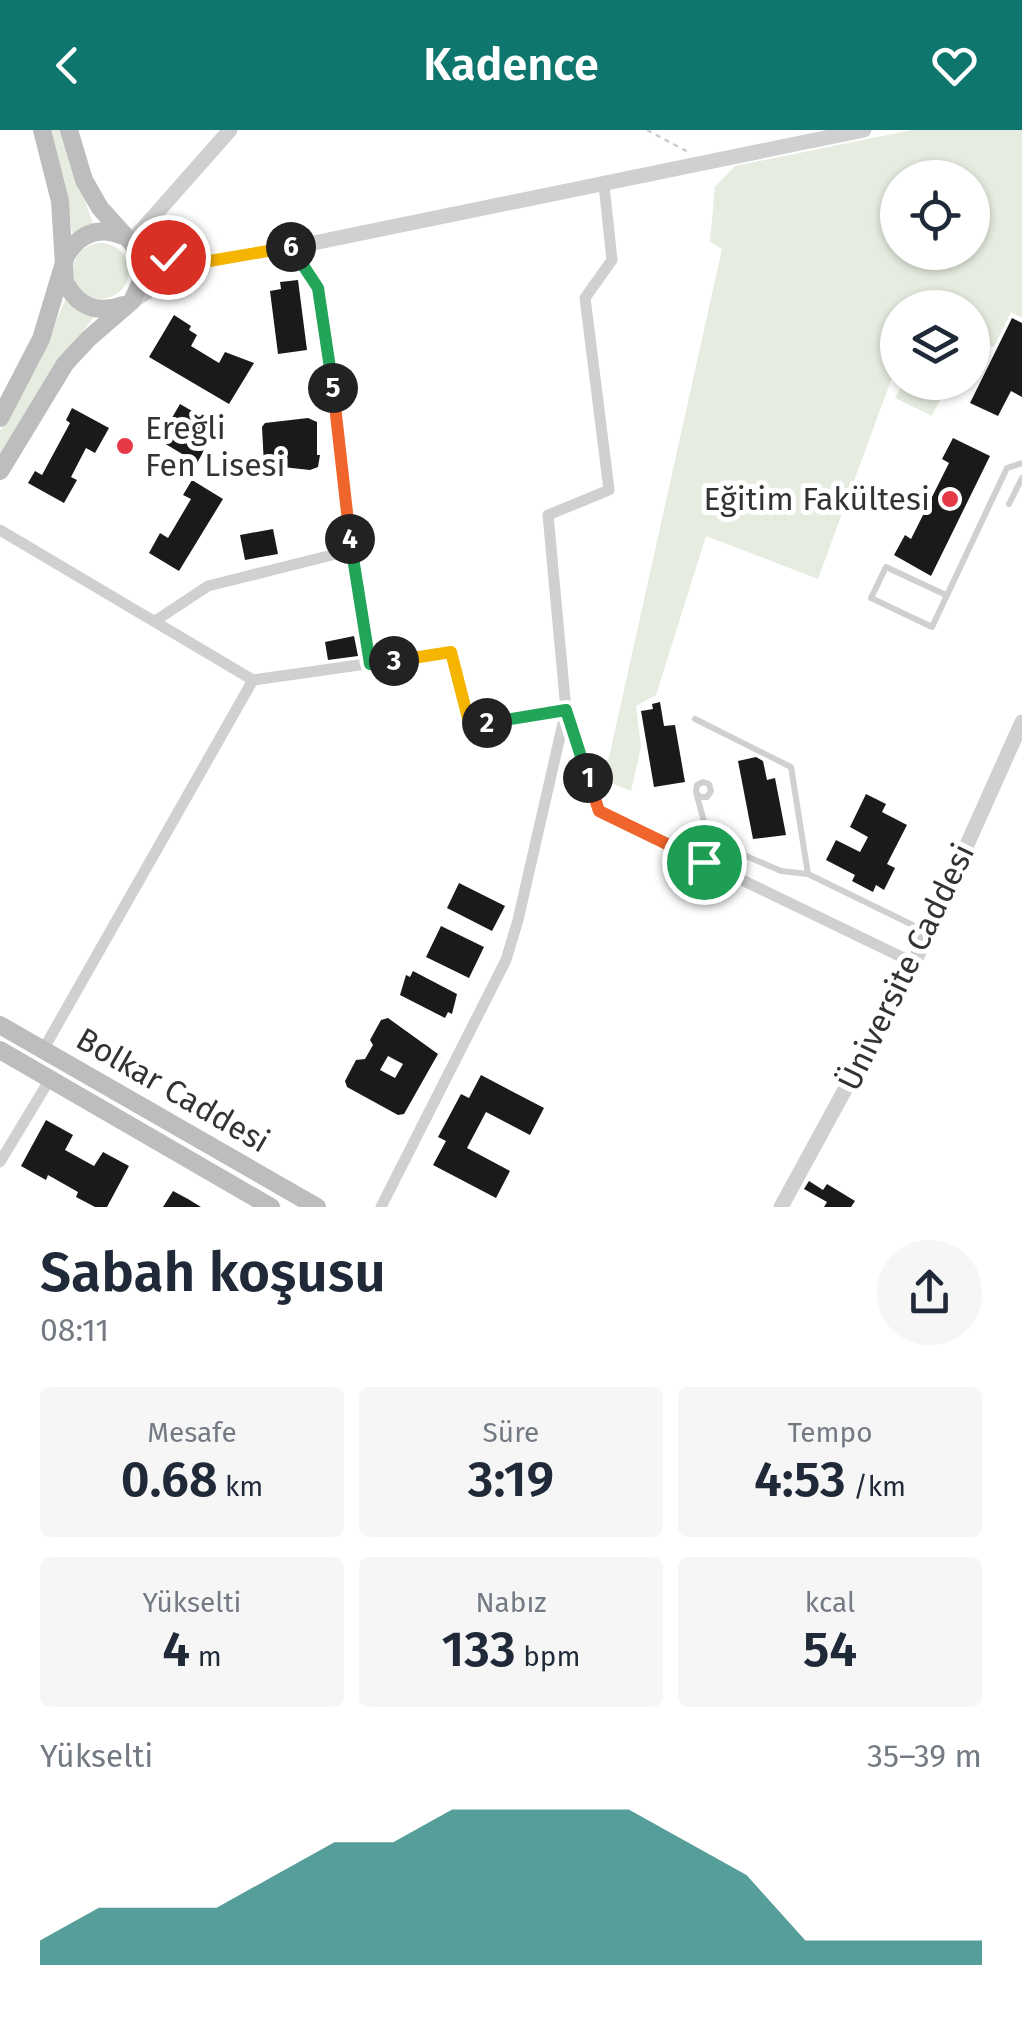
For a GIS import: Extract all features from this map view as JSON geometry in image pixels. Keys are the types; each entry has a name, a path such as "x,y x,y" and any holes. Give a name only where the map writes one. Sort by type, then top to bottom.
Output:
{"main road":[{"path":"42,130 60,200 62,270 71,294 81,304 107,310 132,301"},
{"path":"0,471 74,352 132,301 143,276 143,264 131,242 92,196 68,130"},
{"path":"0,418 36,351 72,245 82,236 107,230 131,242"},
{"name":"Bolkar Caddesi","path":"0,1025 317,1207"},
{"name":"Bolkar Caddesi","path":"0,1050 271,1207"}],"street":[{"path":"192,264 131,242 230,130"},
{"path":"132,301 192,264 294,247 864,130"},
{"path":"604,184 612,260 586,298 609,490 548,516 566,710 599,811 914,963"},
{"path":"294,247 318,288 370,664"},
{"path":"0,530 253,680 451,652 470,726 566,710"},
{"path":"154,621 208,586 352,550"},
{"path":"44,1050 253,680"},
{"path":"381,1207 506,960 566,710"},
{"name":"Üniversite Caddesi","path":"781,1207 914,963 1022,722"},
{"path":"0,1162 50,1078"}],"lane":[{"path":"946,595 886,567 871,598 932,626 1007,468 1022,463"},
{"path":"1009,504 1022,478"},
{"path":"694,719 791,766 808,874"},
{"path":"696,792 709,840 781,871 808,874 928,933"}],"path":[{"path":"647,130 703,164"}],"shaded area":[{"path":"50,130 60,130 94,226 72,233"},
{"path":"912,130 1022,130 1022,318 1011,312 994,347 990,345 990,290 880,290 880,400 884,400 818,579 706,536 656,695 636,706 641,747 631,791 604,780 722,249 710,242 715,187 735,166"},
{"path":"101,243 121,251 129,271 121,291 101,299 81,291 73,271 81,251"},
{"path":"65,300 94,317 60,359 0,457 0,431 40,361"},
{"path":"899,400 940,400 932,416"}],"building":[{"path":"298,280 307,350 278,354 270,291 281,289 280,282"},
{"path":"174,315 197,335 191,346 219,363 225,352 254,363 229,404 149,357"},
{"path":"1012,318 1022,323 1022,397 1011,391 998,416 970,403 990,400 990,363"},
{"path":"180,404 218,426 197,463 159,440"},
{"path":"72,408 109,428 95,453 86,448 71,477 77,480 64,503 28,483 35,471 42,475 70,423 66,420"},
{"path":"308,418 317,422 318,467 310,470 264,465 265,423"},
{"name":"Eğitim Fakültesi","path":"953,438 990,456 931,576 894,555 905,535 911,539 949,463 942,459"},
{"path":"192,480 223,499 179,571 149,553 160,533 168,538 191,499 183,495"},
{"path":"273,529 278,554 245,560 240,535"},
{"path":"354,636 358,656 328,660 325,642"},
{"path":"660,702 664,726 675,725 685,782 654,787 641,711 653,709 652,704"},
{"path":"756,757 763,761 767,780 775,778 786,835 753,839 738,761"},
{"path":"866,794 886,804 882,812 907,825 887,864 895,868 884,890 876,885 873,892 852,881 855,875 826,860 836,840 860,852 868,837 850,827"},
{"path":"459,883 505,906 492,931 447,908"},
{"path":"441,926 484,947 469,978 426,957"},
{"path":"413,971 457,994 452,1014 448,1012 445,1018 400,995 406,975 410,977"},
{"path":"388,1018 438,1054 404,1114 398,1115 347,1087 345,1081 356,1060 365,1059 381,1020","holes":["388,1056 403,1064 395,1078 380,1070"]},
{"path":"481,1075 544,1108 530,1135 486,1112 467,1148 510,1171 496,1198 433,1165 446,1141 438,1137 461,1094 469,1098"},
{"path":"46,1120 73,1135 65,1150 94,1166 103,1152 129,1166 107,1207 95,1207 48,1175 46,1180 21,1166"},
{"path":"809,1181 823,1190 827,1184 855,1201 851,1207 824,1207 827,1202 804,1189"},
{"path":"173,1191 188,1199 201,1207 163,1207"}],"place":[{"name":"Ereğli Fen Lisesi","path":"125,446"},
{"name":"Eğitim Fakültesi","path":"950,499"}],"route":[{"path":"168,257 192,264 294,247 318,288 342,449 353,566 370,664 451,652 470,726 566,710 599,811 704,862"}]}
